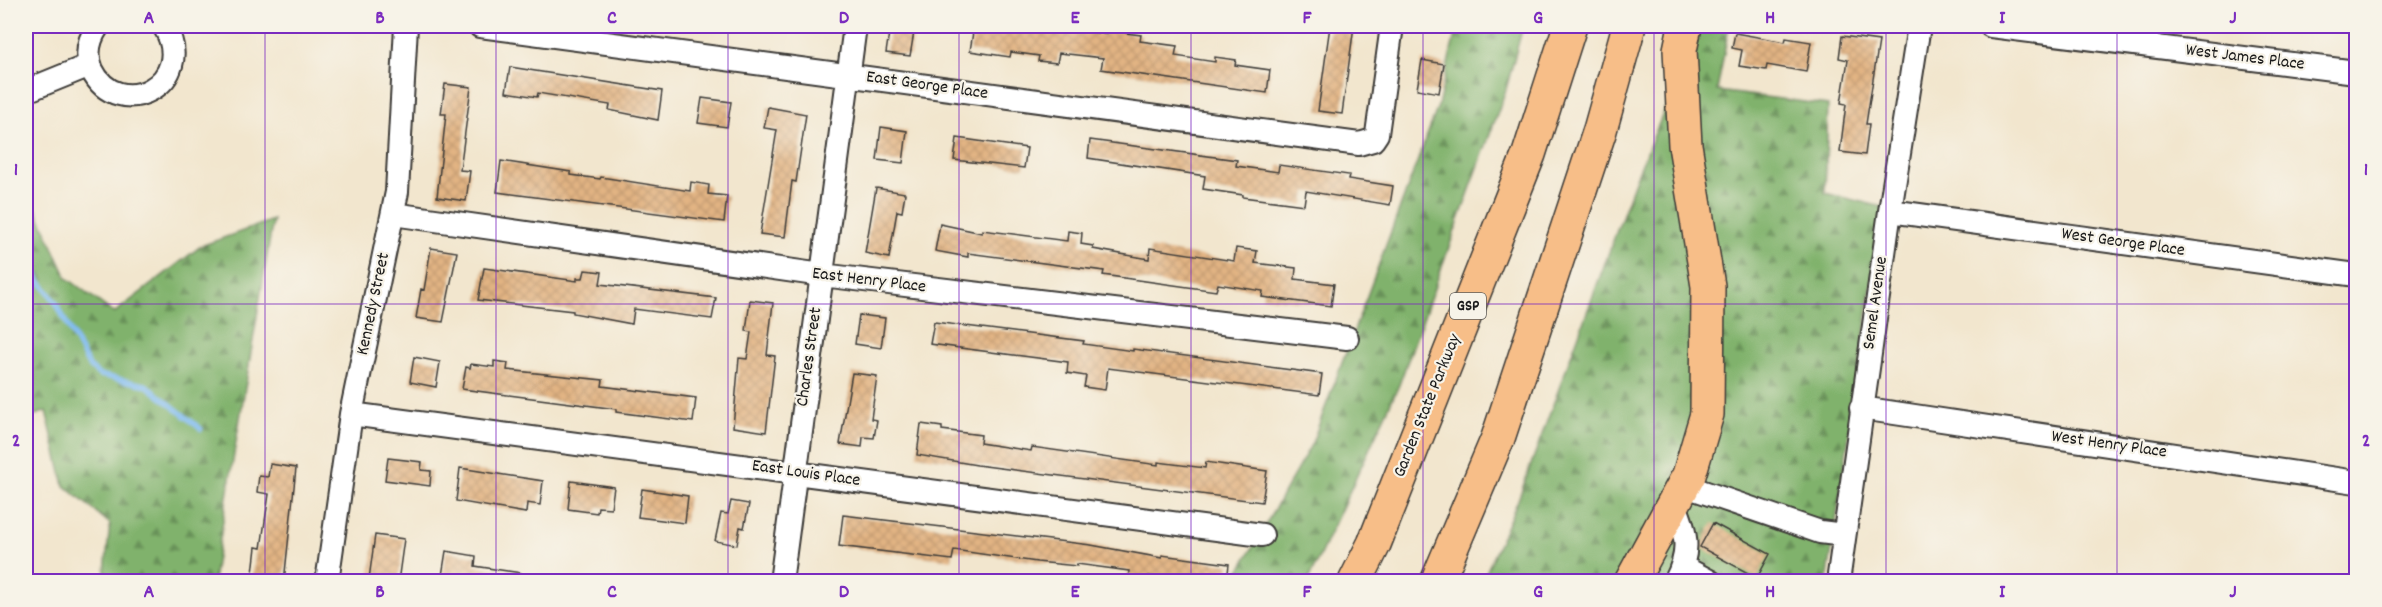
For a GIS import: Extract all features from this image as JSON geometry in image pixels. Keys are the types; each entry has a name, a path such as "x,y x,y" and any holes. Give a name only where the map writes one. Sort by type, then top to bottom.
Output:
{"highway":[{"name":"Garden State Parkway","path":"1355,582 1374,544 1528,154 1570,26"},
{"path":"1437,582 1498,438 1600,130 1629,26"},
{"path":"1630,582 1678,494 1707,414 1708,286 1685,145 1680,50 1685,26"}],"street":[{"path":"98,26 91,37 88,51 90,65 96,77 117,93 130,96 155,88 165,79 172,66 174,52 171,37 164,26"},
{"name":"Kennedy Street","path":"327,582 351,414 397,192 406,26"},
{"name":"East George Place","path":"480,26 1359,144 1373,140 1377,134 1392,26"},
{"name":"Charles Street","path":"781,582 855,26"},
{"name":"Semel Avenue","path":"1838,582 1861,408 1919,26"},
{"name":"West James Place","path":"1991,26 2356,72"},
{"path":"26,91 90,65"},
{"name":"West George Place","path":"1890,211 2356,275"},
{"name":"East Henry Place","path":"393,214 822,275 1347,338"},
{"name":"West Henry Place","path":"1861,408 2356,482"},
{"name":"East Louis Place","path":"351,414 1262,535"},
{"path":"1693,577 1678,494 1820,532 1844,535"}],"green space":[{"path":"1457,26 1523,26 1505,93 1399,385 1308,581 1233,582 1312,443 1438,106"},
{"path":"1700,26 1729,26 1717,91 1828,105 1825,193 1883,207 1827,582 1482,582 1518,500 1638,173"},
{"path":"26,187 67,278 114,313 201,246 273,220 213,581 104,581 110,524 64,485 46,411 26,419"}],"building":[{"path":"890,26 915,26 910,56 886,53"},
{"path":"974,26 1041,26 1106,34 1107,26 1127,28 1126,33 1141,35 1140,41 1177,46 1175,56 1215,62 1215,57 1236,60 1235,65 1270,70 1267,93 1101,69 1103,58 1059,53 1057,63 1038,61 1039,56 1011,52 1010,57 970,51"},
{"path":"1330,26 1354,26 1342,114 1318,111"},
{"path":"1735,33 1785,42 1786,38 1811,42 1806,72 1767,65 1766,70 1739,66 1742,50 1732,48"},
{"path":"1842,36 1879,41 1866,124 1869,124 1865,155 1840,152 1846,104 1841,103 1848,60 1839,58"},
{"path":"1422,60 1444,64 1439,93 1417,89"},
{"path":"510,67 662,91 658,120 609,110 610,105 538,93 537,97 506,92"},
{"path":"445,84 471,87 460,170 470,171 466,201 437,197 446,114 441,114"},
{"path":"702,98 731,102 727,127 698,123"},
{"path":"768,107 806,114 796,182 792,181 785,237 760,234 777,130 764,128"},
{"path":"881,127 907,131 903,163 877,160"},
{"path":"957,138 1027,148 1024,168 954,160"},
{"path":"1090,140 1237,160 1236,166 1278,172 1279,165 1349,175 1348,179 1393,186 1390,205 1306,191 1304,205 1203,189 1205,176 1088,158"},
{"path":"501,161 571,172 571,175 600,179 601,177 690,191 691,182 709,185 708,194 727,196 724,222 497,192"},
{"path":"876,188 905,193 902,212 897,211 889,258 865,253"},
{"path":"940,224 982,233 982,230 1067,241 1068,231 1082,233 1081,244 1093,246 1093,249 1149,259 1150,248 1234,261 1236,248 1257,251 1255,263 1296,268 1295,279 1334,284 1331,306 1262,297 1263,291 1218,284 1216,291 1103,275 1104,271 968,253 968,257 935,251"},
{"path":"431,248 457,252 443,322 416,318 421,289 424,290"},
{"path":"484,268 577,281 577,278 583,278 585,270 602,272 600,284 716,298 712,319 634,309 632,324 573,313 573,311 478,300"},
{"path":"750,300 773,303 767,355 775,356 766,432 733,427 739,358 747,359 751,332 746,331"},
{"path":"859,315 885,318 881,348 855,344"},
{"path":"934,322 1084,341 1083,344 1133,351 1133,349 1322,374 1319,395 1108,368 1105,390 1084,387 1086,376 1067,373 1068,362 930,344"},
{"path":"414,357 440,362 436,387 410,382"},
{"path":"494,361 508,363 507,370 603,380 602,386 696,398 693,422 616,412 616,409 462,389 466,367 470,368 471,364 494,367"},
{"path":"852,373 877,376 871,419 877,420 874,438 863,437 862,447 840,444"},
{"path":"921,424 942,427 942,430 981,435 980,443 1031,451 1032,447 1158,465 1158,462 1205,468 1206,462 1267,471 1262,502 977,465 917,455"},
{"path":"388,458 422,462 421,470 431,471 430,486 385,480"},
{"path":"270,464 296,468 284,582 252,582 256,547 261,548 269,494 257,492 259,476 268,477"},
{"path":"460,468 543,481 540,505 527,503 526,513 456,501"},
{"path":"571,481 614,487 611,508 598,507 597,513 568,509"},
{"path":"642,489 688,496 685,523 638,517"},
{"path":"731,501 749,504 744,528 740,527 737,545 715,541 721,513 728,514"},
{"path":"843,515 1091,545 1162,558 1162,555 1229,564 1227,582 1189,579 1186,582 1149,576 1148,582 1128,582 1129,571 1077,564 1077,566 1037,562 954,550 952,560 839,546"},
{"path":"1713,523 1770,554 1757,578 1700,547"},
{"path":"375,535 404,539 398,582 369,579"},
{"path":"446,551 476,556 475,566 521,573 521,582 441,582"}],"waterway":[{"path":"26,250 39,280 56,303 89,366 99,375 146,385 201,429"}]}
